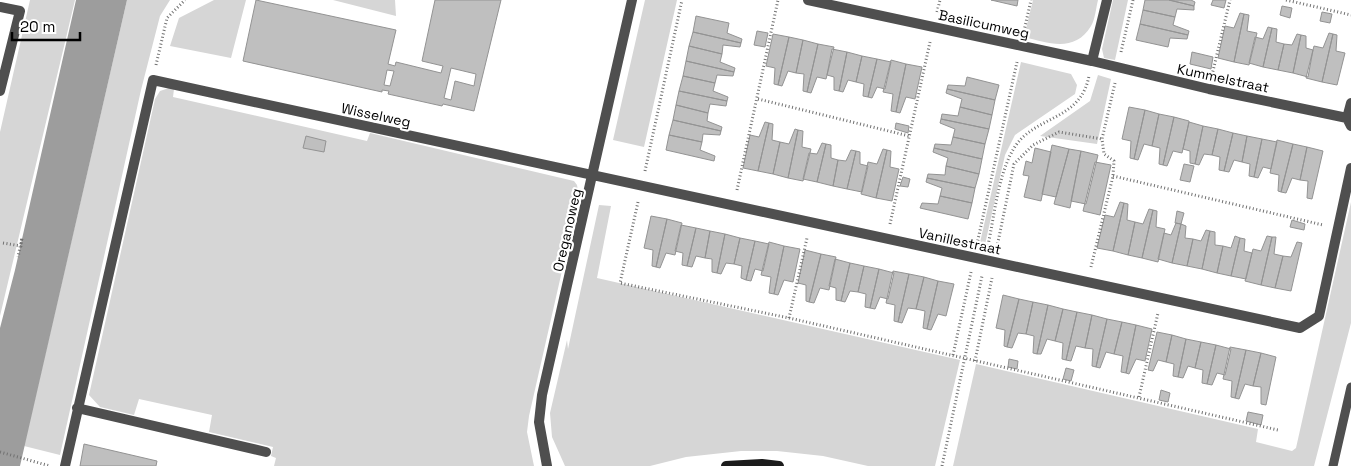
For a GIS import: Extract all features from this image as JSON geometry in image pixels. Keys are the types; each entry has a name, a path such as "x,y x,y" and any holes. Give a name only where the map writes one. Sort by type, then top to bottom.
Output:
{"main road":[{"path":"726,466 762,464 779,466"}],"street":[{"name":"Oreganoweg","path":"547,466 539,422 542,395 632,0"},
{"name":"Basilicumweg","path":"808,0 1092,61"},
{"path":"1092,61 1107,0"},
{"path":"0,7 20,11 0,91"},
{"name":"Kummelstraat","path":"1092,61 1349,122 1351,103"},
{"name":"Wisselweg","path":"153,80 593,176"},
{"path":"65,466 153,80"},
{"path":"1338,229 1351,168"},
{"name":"Vanillestraat","path":"593,176 1300,328 1319,316 1338,229"},
{"path":"77,408 266,452"}],"lane":[{"path":"1333,466 1351,387"}],"path":[{"path":"153,80 167,18 185,0"},
{"path":"682,0 620,283 788,318 1278,430"},
{"path":"733,206 758,99 778,0"},
{"path":"887,240 940,0"},
{"path":"953,356 1030,0"},
{"path":"1088,282 1114,176 1114,161 1104,154 1102,139 1133,0"},
{"path":"1209,89 1230,0"},
{"path":"1286,0 1351,15"},
{"path":"758,99 909,136"},
{"path":"975,361 992,284 994,262 1014,164 1033,145 1059,132 1102,139"},
{"path":"1114,176 1338,229"},
{"path":"788,318 810,222"},
{"path":"3,243 12,244 21,246 22,238 20,247 18,257"},
{"path":"1139,397 1162,298"},
{"path":"0,452 50,466"}],"shaded area":[{"path":"30,0 75,0 0,316 0,132"},
{"path":"76,0 127,0 20,466 0,466 0,328 15,270"},
{"path":"127,0 170,0 160,16 141,90 60,455 24,446"},
{"path":"214,0 246,0 231,58 170,46 179,18"},
{"path":"333,0 395,0 396,16"},
{"path":"645,0 677,0 644,147 613,140"},
{"path":"1033,0 1098,0 1092,23 1085,34 1077,40 1060,44 1024,37"},
{"path":"1113,0 1128,0 1115,60 1104,58 1102,49"},
{"path":"1021,62 1071,74 1077,85 1075,94 1015,135 1005,155 984,249 979,247"},
{"path":"1098,75 1111,79 1097,144 1040,136 1090,101"},
{"path":"169,88 174,89 173,97 367,141 370,133 574,181 577,185 579,196 529,416 527,432 534,466 274,466 276,458 271,456 273,447 209,432 212,415 139,399 134,415 100,407 89,395 155,99 160,91"},
{"path":"1351,202 1351,323 1314,466 953,466 976,364 1258,429 1256,442 1292,451 1296,448"},
{"path":"599,205 611,206 597,278 960,360 935,466 868,466 823,456 777,451 741,451 686,457 650,466 565,466 552,437 550,413 567,340 568,349"}],"building":[{"path":"256,0 396,30 388,64 395,66 396,62 441,73 443,66 422,61 435,0 501,0 474,111 443,104 442,106 388,94 389,91 382,90 382,92 243,61","holes":["451,68 476,74 474,86 455,81 451,100 444,98","387,70 394,71 390,86 384,85"]},
{"path":"991,0 1018,0 1017,6"},
{"path":"1145,0 1169,0 1194,6 1194,10 1177,9 1175,17 1143,10"},
{"path":"1169,0 1191,0 1195,2 1194,6"},
{"path":"1213,0 1226,0 1224,8 1211,5"},
{"path":"1282,6 1292,8 1290,18 1280,15"},
{"path":"1143,10 1175,17 1173,25 1189,31 1188,35 1140,24"},
{"path":"1322,12 1332,14 1330,23 1320,21"},
{"path":"1240,13 1244,14 1234,62 1218,58 1225,26 1234,28"},
{"path":"1244,14 1249,15 1247,31 1257,33 1249,65 1234,62"},
{"path":"696,16 729,23 727,33 742,39 741,43 693,32"},
{"path":"1140,24 1188,35 1187,39 1170,38 1168,47 1136,40"},
{"path":"1268,27 1272,28 1263,67 1249,63 1255,37 1263,39"},
{"path":"1272,28 1277,29 1276,42 1284,44 1278,70 1263,67"},
{"path":"757,31 768,33 765,47 754,45"},
{"path":"693,32 741,43 740,47 723,45 722,54 689,46"},
{"path":"1329,33 1333,34 1322,82 1306,78 1314,46 1323,48"},
{"path":"773,34 789,37 778,85 774,84 775,68 766,66"},
{"path":"1297,34 1301,35 1293,73 1278,70 1284,44 1292,45"},
{"path":"1333,34 1337,35 1336,51 1345,53 1337,85 1322,82"},
{"path":"1301,35 1306,36 1306,48 1313,50 1308,77 1293,73"},
{"path":"789,37 803,40 796,73 788,71 782,86 778,85"},
{"path":"803,40 818,44 807,92 803,91 804,74 796,73"},
{"path":"818,44 834,47 826,79 817,77 811,93 807,92"},
{"path":"689,46 722,54 720,62 735,68 734,72 686,61"},
{"path":"832,49 847,52 839,91 834,90 834,77 827,75"},
{"path":"847,52 862,56 856,82 848,80 843,92 839,91"},
{"path":"1192,52 1213,57 1211,69 1190,64"},
{"path":"862,56 877,59 868,97 863,96 864,84 856,82"},
{"path":"877,59 891,62 885,89 877,87 872,98 868,97"},
{"path":"891,60 906,64 896,112 891,111 893,94 883,92"},
{"path":"686,61 734,72 733,76 717,75 715,83 683,76"},
{"path":"906,64 922,67 915,99 906,97 900,113 896,112"},
{"path":"683,76 715,83 713,91 728,97 727,101 679,91"},
{"path":"967,77 999,85 995,100 947,89 948,85 965,86"},
{"path":"947,89 995,100 992,115 960,107 962,99 946,93"},
{"path":"679,91 727,101 726,106 710,104 708,113 676,105"},
{"path":"676,105 708,113 707,121 722,127 721,131 673,120"},
{"path":"960,107 992,115 989,129 941,119 942,114 958,116"},
{"path":"1129,107 1145,110 1134,159 1130,158 1131,141 1122,139"},
{"path":"1145,110 1159,114 1152,146 1144,144 1138,160 1134,159"},
{"path":"1159,114 1174,117 1163,165 1159,164 1160,148 1152,146"},
{"path":"1174,117 1189,122 1182,153 1173,151 1167,166 1163,165"},
{"path":"941,119 989,129 985,144 953,137 955,129 940,123"},
{"path":"673,120 721,131 720,135 703,134 702,142 669,135"},
{"path":"765,122 769,123 758,171 743,168 750,135 759,137"},
{"path":"1189,122 1203,126 1195,164 1190,163 1190,151 1183,149"},
{"path":"769,123 773,124 772,140 780,142 773,174 758,171"},
{"path":"896,123 909,126 908,133 895,129"},
{"path":"1203,126 1218,129 1212,155 1204,154 1199,165 1195,164"},
{"path":"795,129 798,130 788,178 773,174 780,142 789,144"},
{"path":"1218,129 1233,133 1224,171 1219,170 1220,157 1212,155"},
{"path":"798,130 803,131 802,147 811,149 803,181 788,178"},
{"path":"1233,133 1247,136 1242,162 1234,160 1229,172 1224,171"},
{"path":"669,135 702,142 700,150 715,156 714,161 666,150"},
{"path":"306,136 326,141 324,152 303,148"},
{"path":"1247,136 1262,139 1254,177 1249,176 1250,164 1242,162"},
{"path":"953,137 985,144 982,159 934,148 935,144 951,145"},
{"path":"1262,139 1277,142 1271,169 1263,167 1258,178 1254,177"},
{"path":"1277,140 1293,144 1281,192 1278,191 1279,175 1270,173"},
{"path":"822,143 826,144 817,182 803,179 809,153 817,154"},
{"path":"826,144 831,145 831,158 838,160 833,186 817,182"},
{"path":"1293,144 1307,147 1300,180 1292,178 1286,193 1281,192"},
{"path":"1052,145 1069,149 1056,197 1042,194"},
{"path":"1307,147 1323,151 1312,199 1307,198 1308,181 1300,180"},
{"path":"934,148 982,159 979,174 946,166 948,158 933,152"},
{"path":"1035,148 1051,152 1041,201 1024,197 1029,176 1023,175 1026,161 1032,163"},
{"path":"883,149 887,150 876,198 861,194 868,162 877,164"},
{"path":"1069,149 1081,151 1070,208 1054,204"},
{"path":"851,150 856,151 847,189 833,186 838,160 846,161"},
{"path":"887,150 891,151 890,167 899,169 892,201 876,198"},
{"path":"856,151 860,152 860,164 868,166 862,192 847,189"},
{"path":"1081,151 1098,155 1086,204 1071,201"},
{"path":"1095,162 1111,165 1100,215 1083,211"},
{"path":"1184,164 1194,166 1190,182 1180,180"},
{"path":"946,166 979,174 975,188 927,178 928,174 945,175"},
{"path":"903,177 910,179 908,187 900,186"},
{"path":"927,178 975,188 972,203 940,196 942,188 926,182"},
{"path":"940,196 972,203 968,219 920,208 922,203 938,204"},
{"path":"1120,202 1124,203 1113,251 1097,248 1105,215 1114,217"},
{"path":"1124,203 1128,204 1127,220 1135,222 1128,255 1113,251"},
{"path":"1149,209 1153,210 1142,258 1128,255 1135,222 1143,224"},
{"path":"1153,210 1157,211 1156,227 1165,229 1158,262 1142,258"},
{"path":"1177,211 1184,213 1181,224 1175,223"},
{"path":"651,216 667,219 656,267 652,266 653,250 644,248"},
{"path":"667,219 682,223 675,255 666,253 660,268 656,267"},
{"path":"1292,220 1305,224 1304,230 1290,227"},
{"path":"1176,223 1181,224 1172,263 1158,259 1164,233 1171,235"},
{"path":"1181,224 1186,226 1185,238 1193,239 1187,266 1172,263"},
{"path":"681,225 696,228 687,266 682,265 683,253 675,251"},
{"path":"696,228 710,231 705,258 696,256 692,267 687,266"},
{"path":"1206,230 1210,231 1202,269 1187,266 1193,239 1201,241"},
{"path":"710,231 725,234 717,273 712,272 712,259 705,258"},
{"path":"1210,231 1215,232 1215,245 1223,246 1217,273 1202,269"},
{"path":"725,234 740,238 734,264 726,263 721,274 717,273"},
{"path":"1235,236 1240,238 1231,276 1217,273 1223,246 1231,248"},
{"path":"1267,236 1272,237 1261,285 1245,281 1253,249 1261,251"},
{"path":"1272,237 1276,237 1274,254 1283,256 1275,288 1261,285"},
{"path":"740,238 755,241 746,280 741,278 742,266 734,264"},
{"path":"1240,238 1245,239 1244,251 1252,253 1246,279 1231,276"},
{"path":"755,241 769,244 763,271 755,269 751,281 746,280"},
{"path":"769,242 784,246 774,294 769,293 771,277 761,275"},
{"path":"1297,242 1302,243 1291,291 1275,288 1283,256 1291,257"},
{"path":"784,246 800,249 793,282 784,280 778,295 774,294"},
{"path":"805,250 821,254 809,302 806,301 806,285 798,283"},
{"path":"821,254 836,257 829,290 820,288 814,303 809,302"},
{"path":"835,259 850,263 841,301 836,300 836,288 829,286"},
{"path":"850,263 864,266 858,292 850,291 845,302 841,301"},
{"path":"864,266 879,269 870,308 865,307 866,294 858,292"},
{"path":"879,269 894,273 888,299 880,297 875,309 870,308"},
{"path":"893,271 909,274 898,322 894,321 895,305 886,303"},
{"path":"909,274 924,277 916,309 908,308 902,323 898,322"},
{"path":"924,277 938,281 927,329 923,328 925,311 916,309"},
{"path":"938,281 954,284 946,316 938,314 931,330 927,329"},
{"path":"1003,295 1019,299 1007,347 1004,346 1005,330 996,328"},
{"path":"1019,299 1033,302 1026,334 1018,333 1012,348 1007,347"},
{"path":"1033,302 1048,305 1037,354 1033,353 1034,336 1026,334"},
{"path":"1048,305 1063,309 1055,341 1047,339 1041,354 1037,354"},
{"path":"1063,309 1077,312 1066,360 1062,359 1063,343 1055,341"},
{"path":"1077,312 1092,315 1085,348 1076,346 1071,361 1066,360"},
{"path":"1092,315 1107,319 1096,367 1092,366 1093,349 1085,348"},
{"path":"1107,319 1122,322 1114,354 1106,352 1100,368 1096,367"},
{"path":"1122,322 1136,325 1126,373 1121,372 1123,356 1114,354"},
{"path":"1136,325 1152,329 1145,361 1136,359 1129,374 1126,373"},
{"path":"1157,332 1172,335 1166,362 1158,360 1153,371 1148,370"},
{"path":"1172,335 1186,339 1178,377 1173,376 1174,364 1166,362"},
{"path":"1186,339 1201,342 1195,368 1188,366 1183,378 1178,377"},
{"path":"1201,342 1216,345 1207,384 1202,383 1203,370 1195,368"},
{"path":"1216,345 1231,349 1225,375 1217,373 1212,385 1207,384"},
{"path":"1230,347 1246,350 1235,398 1231,397 1232,381 1223,379"},
{"path":"1246,350 1261,353 1253,386 1245,384 1239,399 1235,398"},
{"path":"1261,353 1276,357 1266,405 1261,404 1261,387 1253,386"},
{"path":"1009,359 1018,361 1017,369 1008,367"},
{"path":"1066,368 1074,370 1071,381 1063,379"},
{"path":"1161,390 1170,393 1168,402 1159,400"},
{"path":"1248,412 1263,415 1261,425 1246,421"},
{"path":"84,444 157,461 156,466 80,466"}]}
